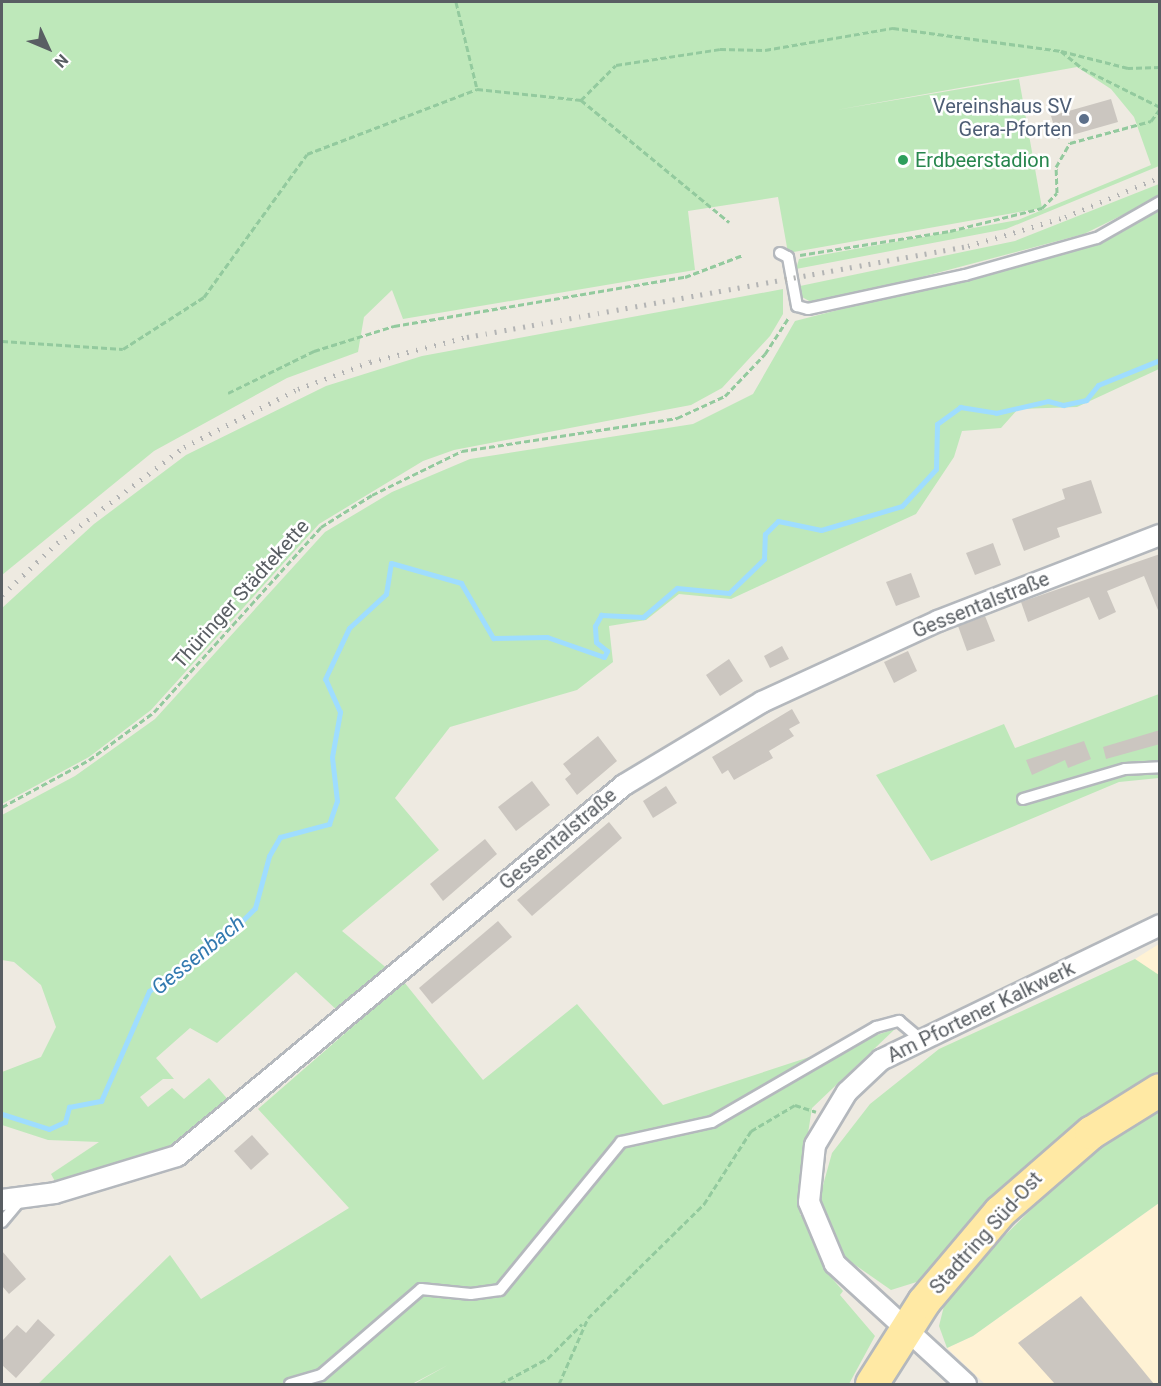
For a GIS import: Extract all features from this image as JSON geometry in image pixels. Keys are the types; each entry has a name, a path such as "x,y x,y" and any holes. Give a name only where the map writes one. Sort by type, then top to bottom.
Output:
{"main road":[{"name":"Stadtring Süd-Ost","path":"872,1384 904,1331 961,1255 1048,1166 1160,1090"}],"street":[{"name":"Gessentalstraße","path":"2,1200 55,1193 177,1156 624,785 762,702 938,621 1160,535"},
{"name":"Am Pfortener Kalkwerk","path":"966,1384 904,1331 835,1264 817,1230 809,1202 809,1171 826,1122 881,1060 920,1038 1160,925"}],"lane":[{"path":"784,255 797,306 808,309 877,296 1086,241 1160,202"},
{"path":"1023,799 1125,769 1160,766"},
{"path":"290,1384 321,1375 421,1290 471,1294 500,1290 621,1142 712,1122 876,1027 899,1021 920,1038"},
{"path":"2,1222 23,1197"}],"path":[{"path":"456,2 477,88"},
{"path":"581,100 616,65 720,49 765,50 893,28 1061,51 1128,68 1160,67"},
{"path":"784,255 950,231 1042,208 1058,193 1056,167 1070,143 1151,121 1160,108 1082,68 1061,51"},
{"path":"2,341 123,349 204,297 307,153 477,88 581,100 729,222"},
{"path":"228,393 314,351 394,326 685,277 743,255"},
{"name":"Thüringer Städtekette","path":"2,807 89,760 154,712 321,527 372,495 462,451 677,418 725,396 765,354 797,306"},
{"path":"479,1384 500,1384 548,1358 704,1204 763,1120 795,1105 826,1122"},
{"path":"559,1384 588,1318"}],"shaded area":[{"path":"1159,944 1159,989 1135,959"},
{"path":"1159,1203 1159,1384 985,1384 947,1348 973,1336"}],"green space":[{"path":"2,2 1159,2 1159,166 1006,229 796,269 799,259 1018,220 1151,165 1134,117 1111,89 1077,67 836,110 1019,79 1042,208 788,253 778,197 688,211 695,270 403,319 392,290 364,317 358,352 287,378 154,451 2,575"},
{"path":"1159,184 1159,197 1084,234 914,279 811,302 802,297 800,286 1015,241"},
{"path":"1159,209 1159,369 1077,407 1018,409 1001,428 962,431 954,457 916,514 731,599 679,594 646,620 609,626 613,662 577,690 450,727 395,798 439,850 342,931 389,970 340,1013 296,972 217,1043 190,1028 156,1058 174,1079 163,1079 140,1097 148,1107 172,1088 184,1099 209,1078 231,1103 152,1158 58,1187 51,1174 99,1142 48,1140 2,1125 2,1072 41,1057 56,1027 41,985 14,962 2,960 2,815 75,776 155,719 325,532 392,492 470,459 693,424 753,394 795,321 1100,243"},
{"path":"783,289 783,314 770,336 722,388 691,405 454,450 423,461 319,524 151,710 89,757 2,804 2,608 94,524 186,455 326,386 422,356"},
{"path":"1159,694 1159,778 1119,782 931,861 876,775 1004,724 1015,748"},
{"path":"1135,959 1159,975 1159,1077 1039,1156 923,1280 891,1290 848,1260 835,1245 820,1196 832,1153 870,1104 939,1049"},
{"path":"404,982 483,1080 577,1004 663,1105 895,1029 812,1108 803,1165 800,1215 806,1216 824,1269 843,1291 840,1295 875,1336 849,1384 414,1384 448,1365 412,1384 38,1384 170,1255 201,1299 349,1208 258,1109"},
{"path":"1159,1104 1159,1203 973,1336 947,1348 939,1326 944,1306 964,1276 1079,1162"}],"building":[{"name":"Vereinshaus SV Gera-Pforten","path":"1111,99 1118,122 1058,139 1051,116"},
{"path":"1091,480 1102,513 1057,528 1060,537 1024,551 1012,519 1065,499 1062,489"},
{"path":"993,543 1001,565 975,575 966,553"},
{"path":"1160,554 1160,615 1144,576 1107,591 1116,612 1099,620 1089,597 1028,622 1021,602"},
{"path":"911,573 920,597 896,606 886,582"},
{"path":"985,616 995,641 967,651 958,626"},
{"path":"782,646 789,659 770,668 764,656"},
{"path":"908,651 917,671 894,683 884,662"},
{"path":"729,659 743,681 720,696 706,675"},
{"path":"792,709 800,723 789,729 794,736 769,751 773,758 734,780 728,770 722,774 712,757"},
{"path":"1160,730 1160,744 1106,759 1103,747"},
{"path":"598,736 617,761 577,795 565,779 571,774 563,764"},
{"path":"1084,741 1091,759 1068,768 1065,760 1032,775 1026,760"},
{"path":"532,781 550,805 516,831 498,807"},
{"path":"666,786 677,803 653,818 643,801"},
{"path":"609,822 622,838 532,916 517,900"},
{"path":"485,839 497,854 443,901 430,884"},
{"path":"498,921 512,937 432,1004 419,988"},
{"path":"252,1135 269,1154 251,1170 234,1151"},
{"path":"2,1251 26,1279 9,1294 2,1286"},
{"path":"1081,1296 1154,1384 1055,1384 1018,1343"},
{"path":"38,1319 55,1335 16,1378 2,1365 2,1341 17,1325 26,1333"}],"waterway":[{"name":"Gessenbach","path":"2,1114 49,1129 65,1122 69,1107 101,1101 149,991 228,935 255,908 269,856 280,837 329,824 337,801 332,757 340,712 325,679 349,628 386,594 391,563 461,583 493,638 547,637 604,657 607,651 596,642 595,626 601,615 643,617 677,588 729,593 764,559 765,534 778,521 821,530 902,506 936,469 937,424 960,407 996,413 1048,401 1063,405 1086,400 1098,385 1160,360"}],"railway":[{"path":"2,595 57,543 184,447 298,389 370,362 467,337 968,246 1065,217 1160,177"}],"place":[{"name":"Vereinshaus SV Gera-Pforten","path":"1084,119"},
{"name":"Erdbeerstadion","path":"903,160"}]}
